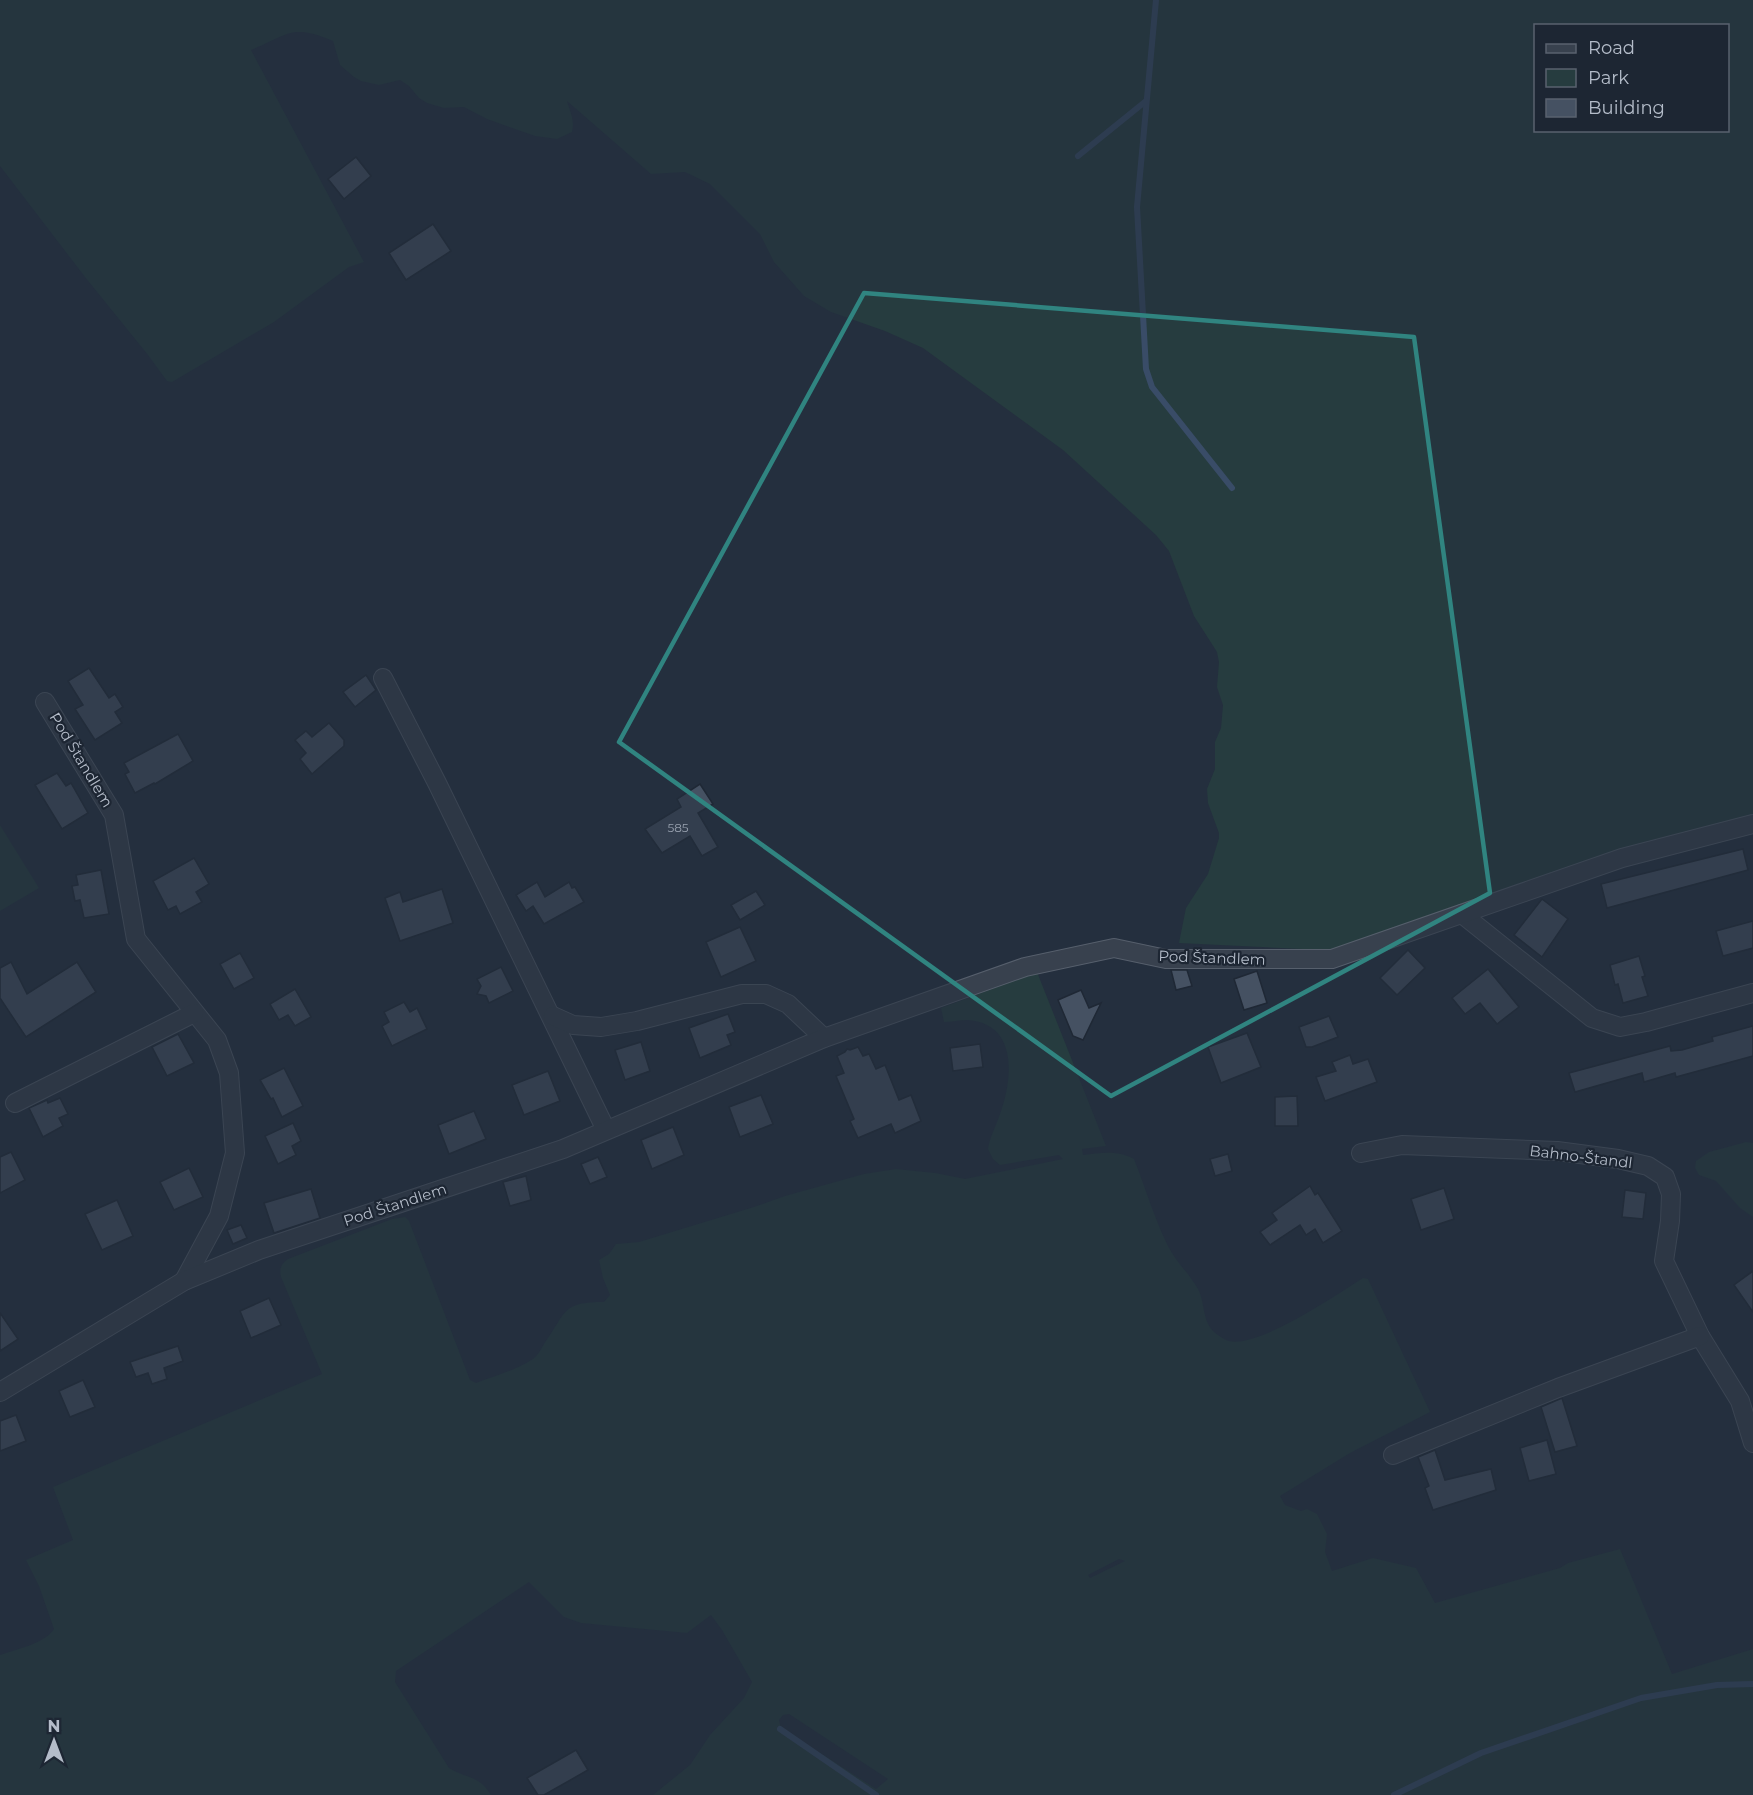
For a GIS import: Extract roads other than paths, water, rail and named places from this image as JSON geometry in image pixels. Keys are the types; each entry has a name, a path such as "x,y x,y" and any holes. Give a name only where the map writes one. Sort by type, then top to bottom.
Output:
{"street":[{"path":"383,678 552,1016 606,1130"},
{"name":"Pod Štandlem","path":"45,702 114,815 135,939 217,1040 229,1072 235,1153 219,1215 184,1281"},
{"name":"Pod Štandlem","path":"0,1392 184,1281 259,1250 563,1149 824,1038 1025,967 1114,948 1166,959 1332,959 1622,858 1753,824"},
{"path":"1462,914 1592,1018 1620,1027 1753,993"},
{"path":"552,1016 573,1025 602,1027 637,1021 742,994 766,994 788,1004 824,1038"},
{"path":"15,1103 194,1013"},
{"name":"Bahno-Štandl","path":"1361,1153 1402,1145 1557,1151 1618,1159 1648,1166 1665,1177 1671,1194 1670,1221 1664,1261 1700,1336 1740,1401 1753,1443"},
{"path":"1393,1455 1558,1388 1700,1336"}],"waterway":[{"path":"1156,0 1137,207 1146,369 1152,387 1232,488"},
{"path":"1078,156 1146,101"},
{"path":"1394,1795 1481,1753 1641,1698 1717,1685 1753,1684"},
{"path":"780,1729 876,1795"}]}
